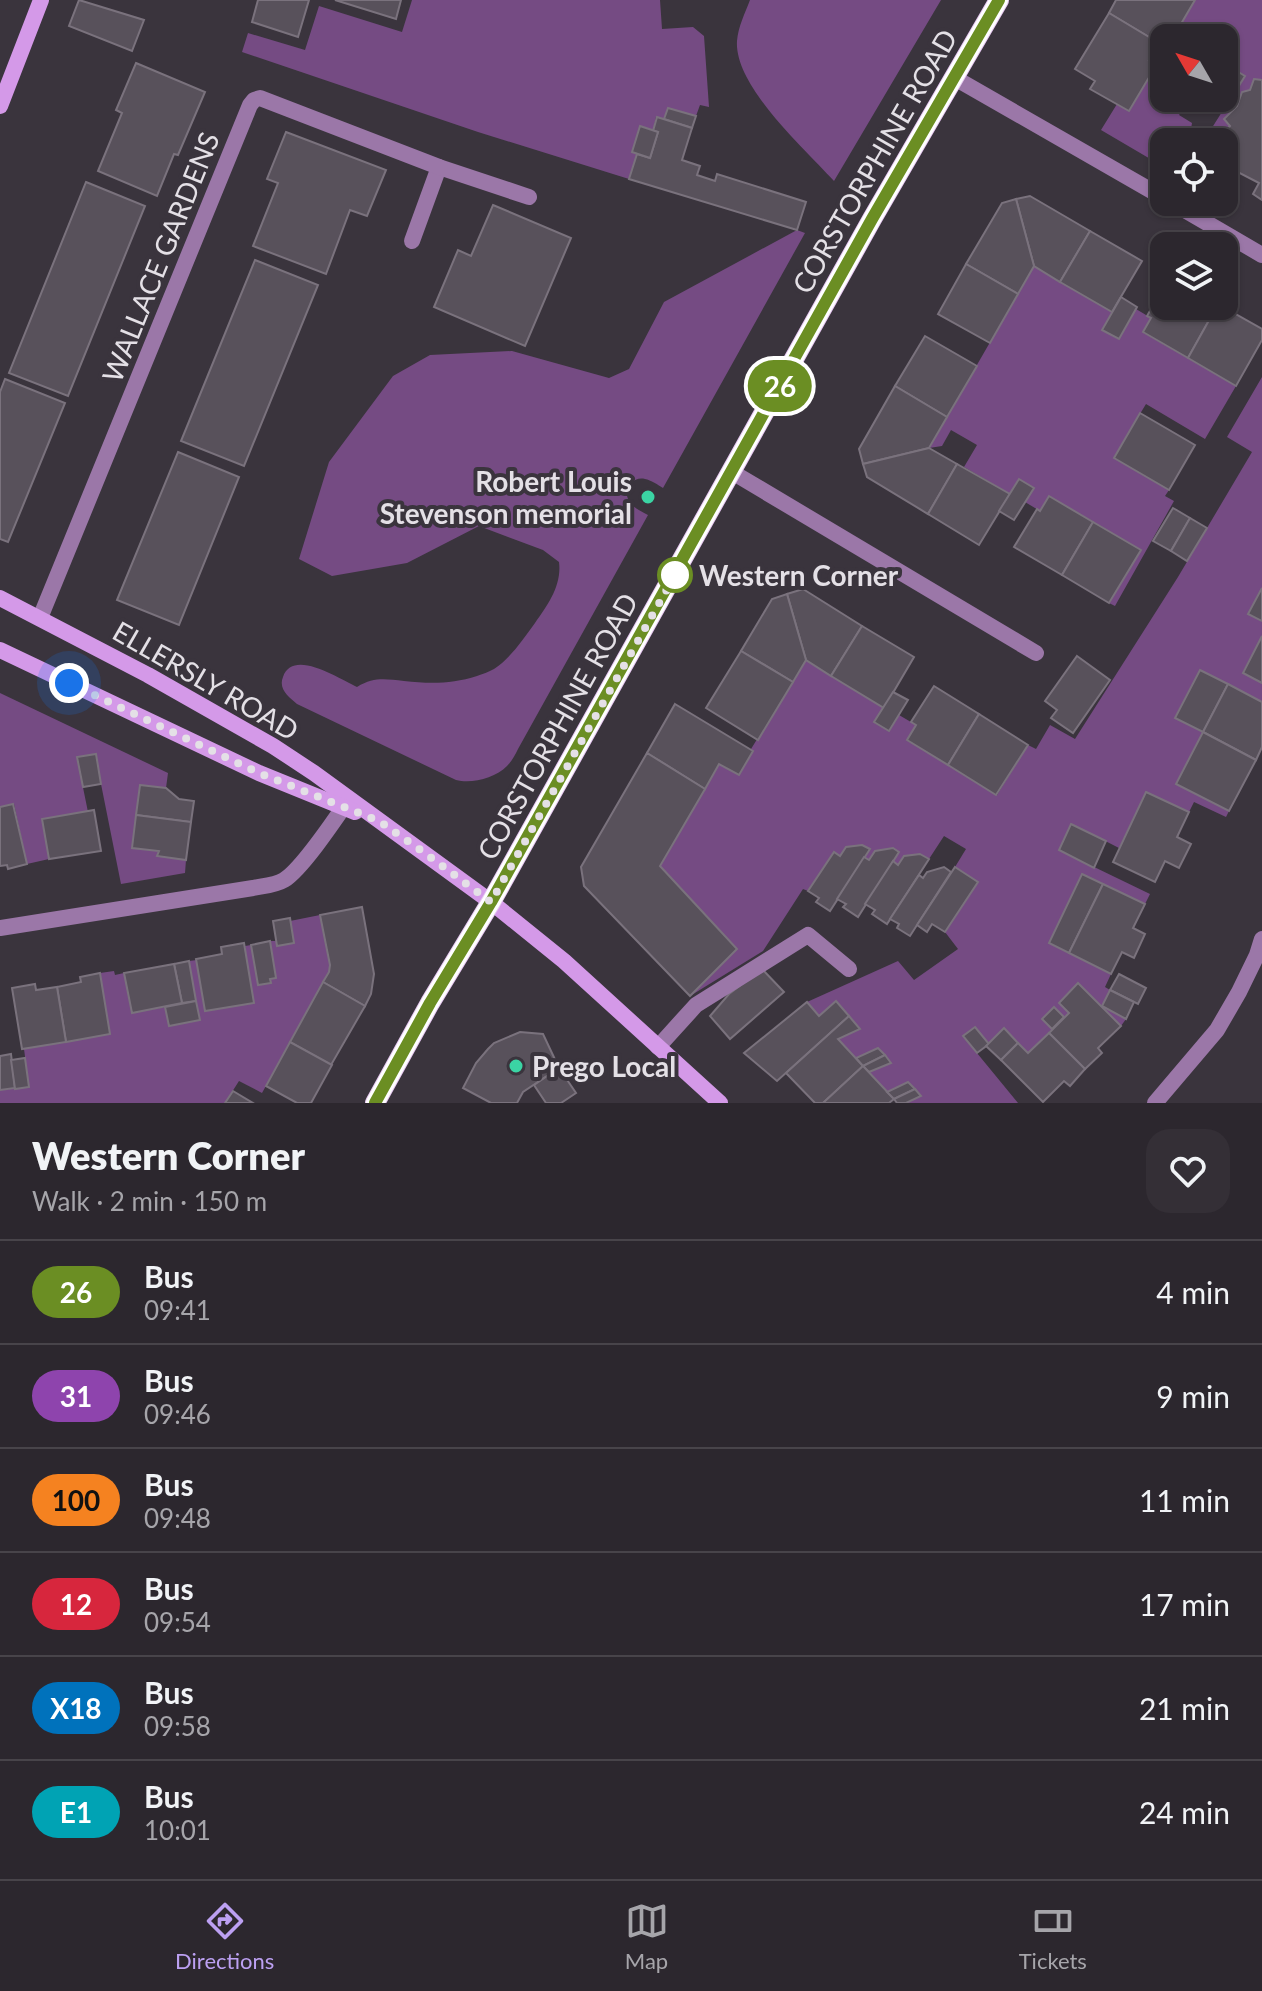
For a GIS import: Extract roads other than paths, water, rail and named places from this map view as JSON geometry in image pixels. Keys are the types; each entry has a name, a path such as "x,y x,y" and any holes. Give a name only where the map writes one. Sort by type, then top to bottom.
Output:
{"main road":[{"name":"CORSTORPHINE ROAD","path":"375,1103 491,902 864,233 999,0"}],"street":[{"path":"0,106 41,0"},
{"path":"953,77 1150,190"},
{"name":"WALLACE GARDENS","path":"40,618 254,100 260,98 439,167 529,197"},
{"path":"412,241 439,167"},
{"path":"1195,216 1262,255"},
{"path":"732,472 1036,653"},
{"name":"ELLERSLY ROAD","path":"0,598 247,730 314,773 346,803"},
{"name":"ELLERSLY ROAD","path":"0,650 259,773 346,803 379,821 491,902 564,961 720,1103"},
{"path":"0,928 276,883 296,869 346,803"},
{"path":"658,1047 696,1005 808,935 849,969"},
{"path":"1155,1103 1217,1030 1260,950"}],"place":[{"name":"Robert Louis Stevenson memorial","path":"648,497"},
{"name":"Western Corner","path":"675,575"},
{"name":"Prego Local","path":"516,1066"}]}
